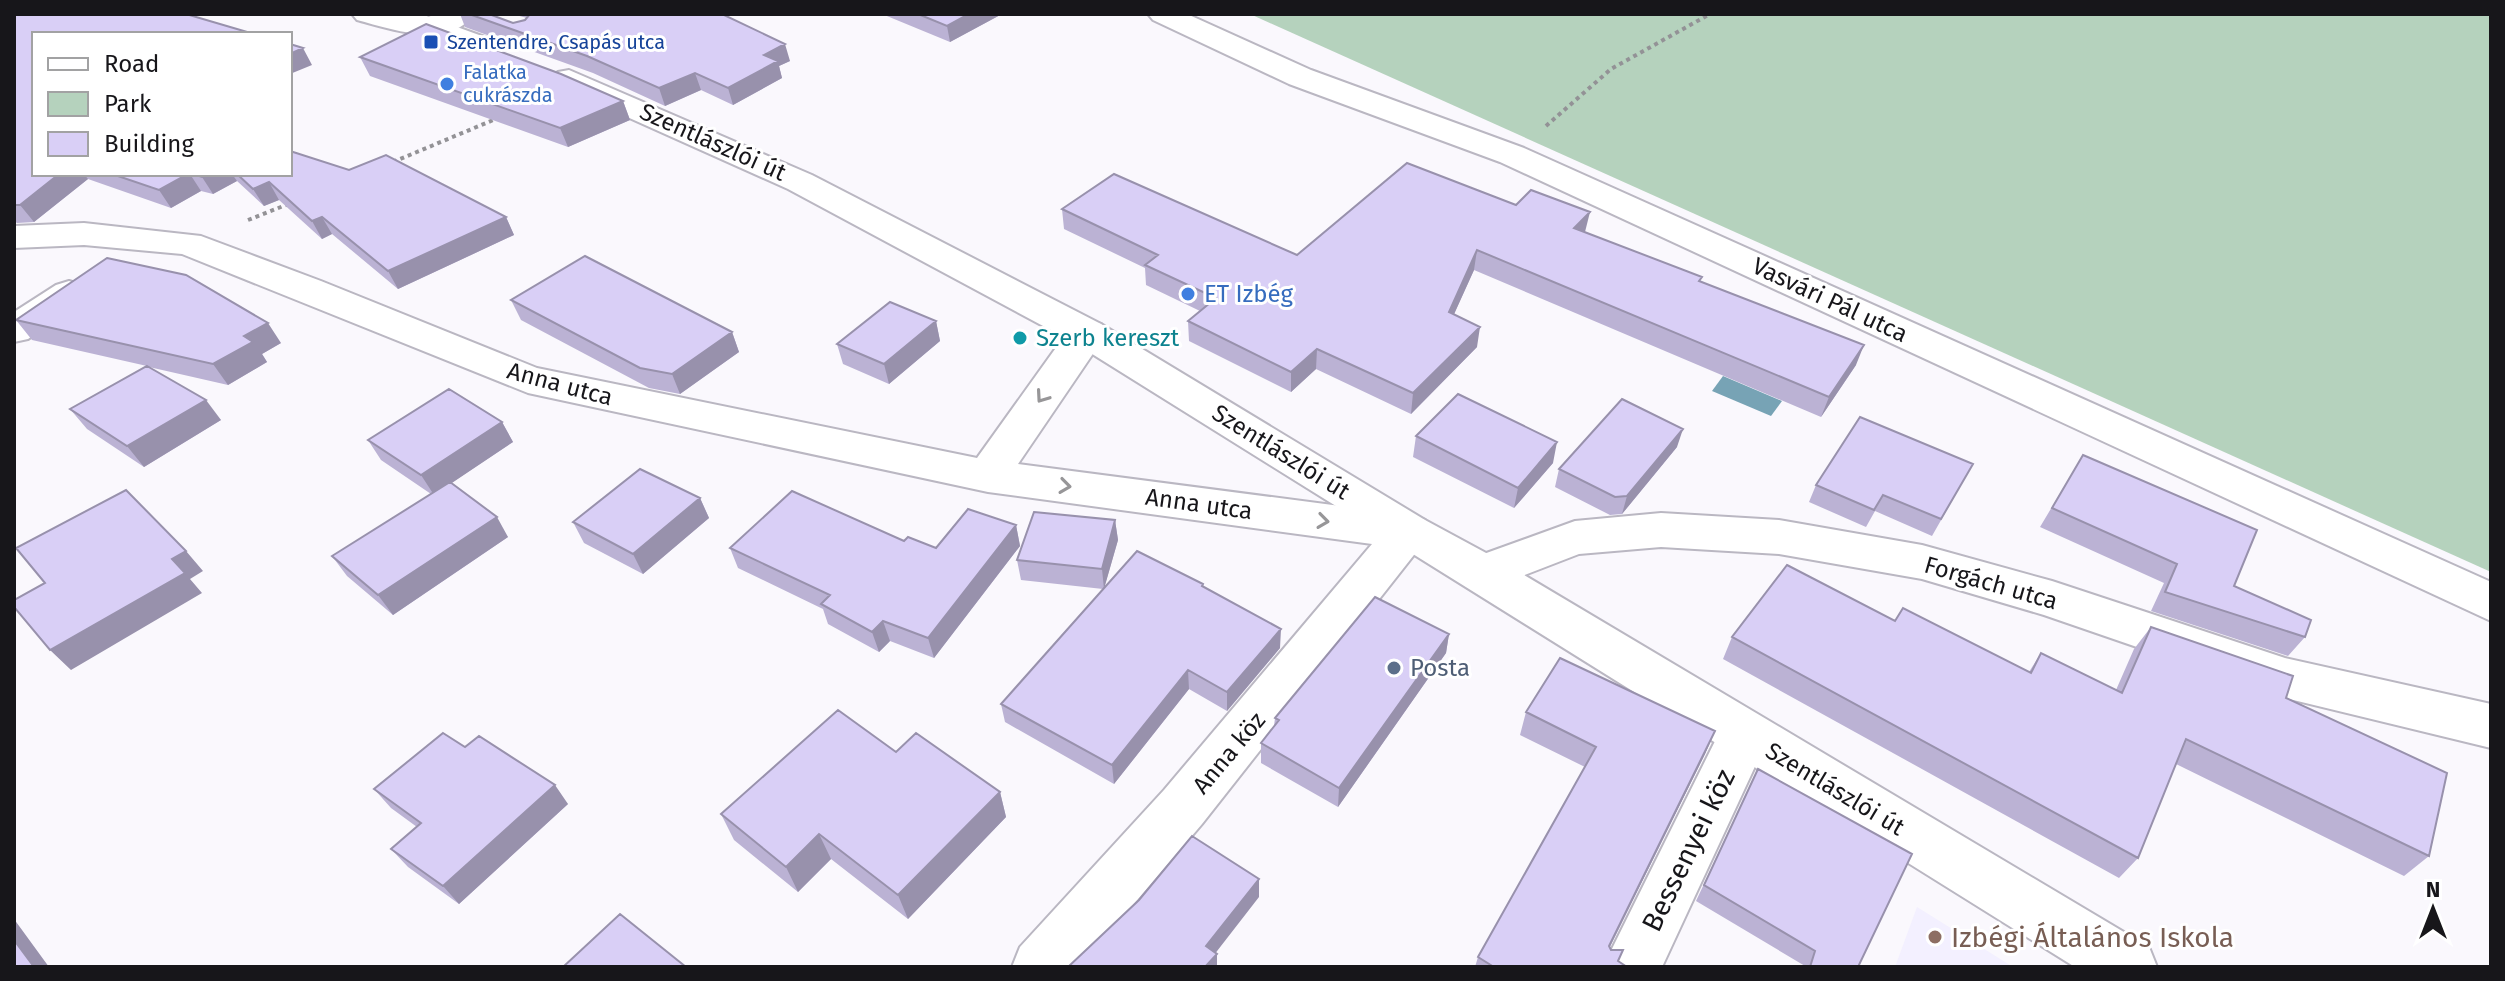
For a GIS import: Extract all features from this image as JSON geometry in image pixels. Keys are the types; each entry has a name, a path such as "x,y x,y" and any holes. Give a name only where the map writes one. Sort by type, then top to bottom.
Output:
{"street":[{"path":"367,14 445,20"},
{"name":"Szentlászlói út","path":"394,14 445,20 528,63 581,83 800,182 1087,333 1409,532 1483,573 2128,967"},
{"name":"Vasvári Pál utca","path":"1163,14 1300,77 1512,155 2491,603"},
{"name":"Anna utca","path":"14,237 84,234 188,244 308,289 528,380 988,476 1409,532"},
{"path":"14,330 148,240"},
{"path":"988,476 1087,333"},
{"name":"Forgách utca","path":"1483,573 1575,538 1661,530 1779,537 1922,562 2052,599 2285,678 2491,726"},
{"name":"Anna köz","path":"1041,967 1095,911 1236,745 1409,532"},
{"name":"Bessenyei köz","path":"1632,967 1744,734"}],"path":[{"path":"1512,155 1611,69 1710,14"},
{"path":"392,162 581,83"},
{"path":"188,244 294,202"}],"shaded area":[{"name":"Izbégi Általános Iskola","path":"1917,907 2013,967 1895,967"}],"green space":[{"path":"1250,14 2491,14 2491,572"}],"water":[{"path":"1723,376 1782,401 1771,416 1712,391"}],"building":[{"path":"14,14 186,14 247,32 32,32 32,176 56,176 20,205 14,205"},
{"path":"469,14 489,14 513,23 525,20 530,14 722,14 785,44 764,55 778,61 728,88 695,73 659,88 587,56"},
{"path":"918,14 969,14 947,26"},
{"path":"426,24 561,74 623,101 560,128 360,57"},
{"path":"292,45 303,48 292,53"},
{"path":"292,152 349,170 386,155 506,217 388,271 322,217 312,221 269,182 253,189 239,176 292,176"},
{"path":"1407,163 1516,205 1531,190 1590,212 1574,228 1702,277 1699,281 1864,345 1829,397 1477,250 1449,312 1480,327 1413,393 1317,349 1291,372 1188,321 1216,298 1145,265 1158,255 1062,209 1114,174 1297,255"},
{"path":"118,176 184,176 159,190"},
{"path":"585,256 732,332 672,374 640,368 511,300"},
{"path":"107,258 186,275 268,323 244,336 253,342 213,364 16,320"},
{"path":"890,302 936,321 884,364 837,344"},
{"path":"147,366 206,400 127,446 70,409"},
{"path":"449,389 502,422 421,475 368,440"},
{"path":"1458,394 1557,442 1518,488 1416,436"},
{"path":"1622,399 1683,429 1627,496 1615,497 1559,469"},
{"path":"1860,417 1973,464 1941,519 1883,495 1874,510 1816,485"},
{"path":"2083,455 2257,530 2234,586 2311,620 2305,637 2165,592 2177,564 2052,508"},
{"path":"640,469 700,498 633,554 573,522"},
{"path":"450,482 497,517 378,595 332,556"},
{"path":"126,490 186,551 172,559 185,573 50,650 14,607 14,600 45,583 16,548"},
{"path":"792,491 904,541 908,537 936,548 968,509 1016,525 928,638 883,621 872,632 821,604 830,595 730,548"},
{"path":"1034,512 1115,520 1102,569 1017,560"},
{"path":"1137,551 1203,584 1281,629 1227,692 1188,670 1112,765 1001,704"},
{"path":"1787,565 1895,621 1903,608 2031,673 2041,653 2122,693 2151,627 2293,676 2286,698 2447,773 2429,856 2186,739 2138,858 1732,637"},
{"path":"1375,597 1449,634 1339,788 1261,743 1279,720 1275,718"},
{"path":"1560,658 1715,731 1609,946 1611,950 1623,950 1618,961 1627,967 1494,967 1478,957 1596,747 1526,712"},
{"path":"838,710 896,752 916,733 1000,792 898,895 819,834 786,867 721,814"},
{"path":"443,733 465,747 479,736 555,785 443,886 391,849 421,823 374,789"},
{"path":"1758,769 1912,854 1858,967 1810,967 1815,951 1704,885"},
{"path":"1192,836 1259,879 1206,946 1217,954 1205,967 1068,967 1139,900"},
{"path":"620,914 686,967 563,967"},
{"path":"14,940 34,967 14,967"}],"place":[{"name":"Szentendre, Csapás utca","path":"431,42"},
{"name":"Falatka cukrászda","path":"447,84"},
{"name":"ET Izbég","path":"1188,294"},
{"name":"Szerb kereszt","path":"1020,338"},
{"name":"Posta","path":"1394,668"},
{"name":"Izbégi Általános Iskola","path":"1935,937"}]}
